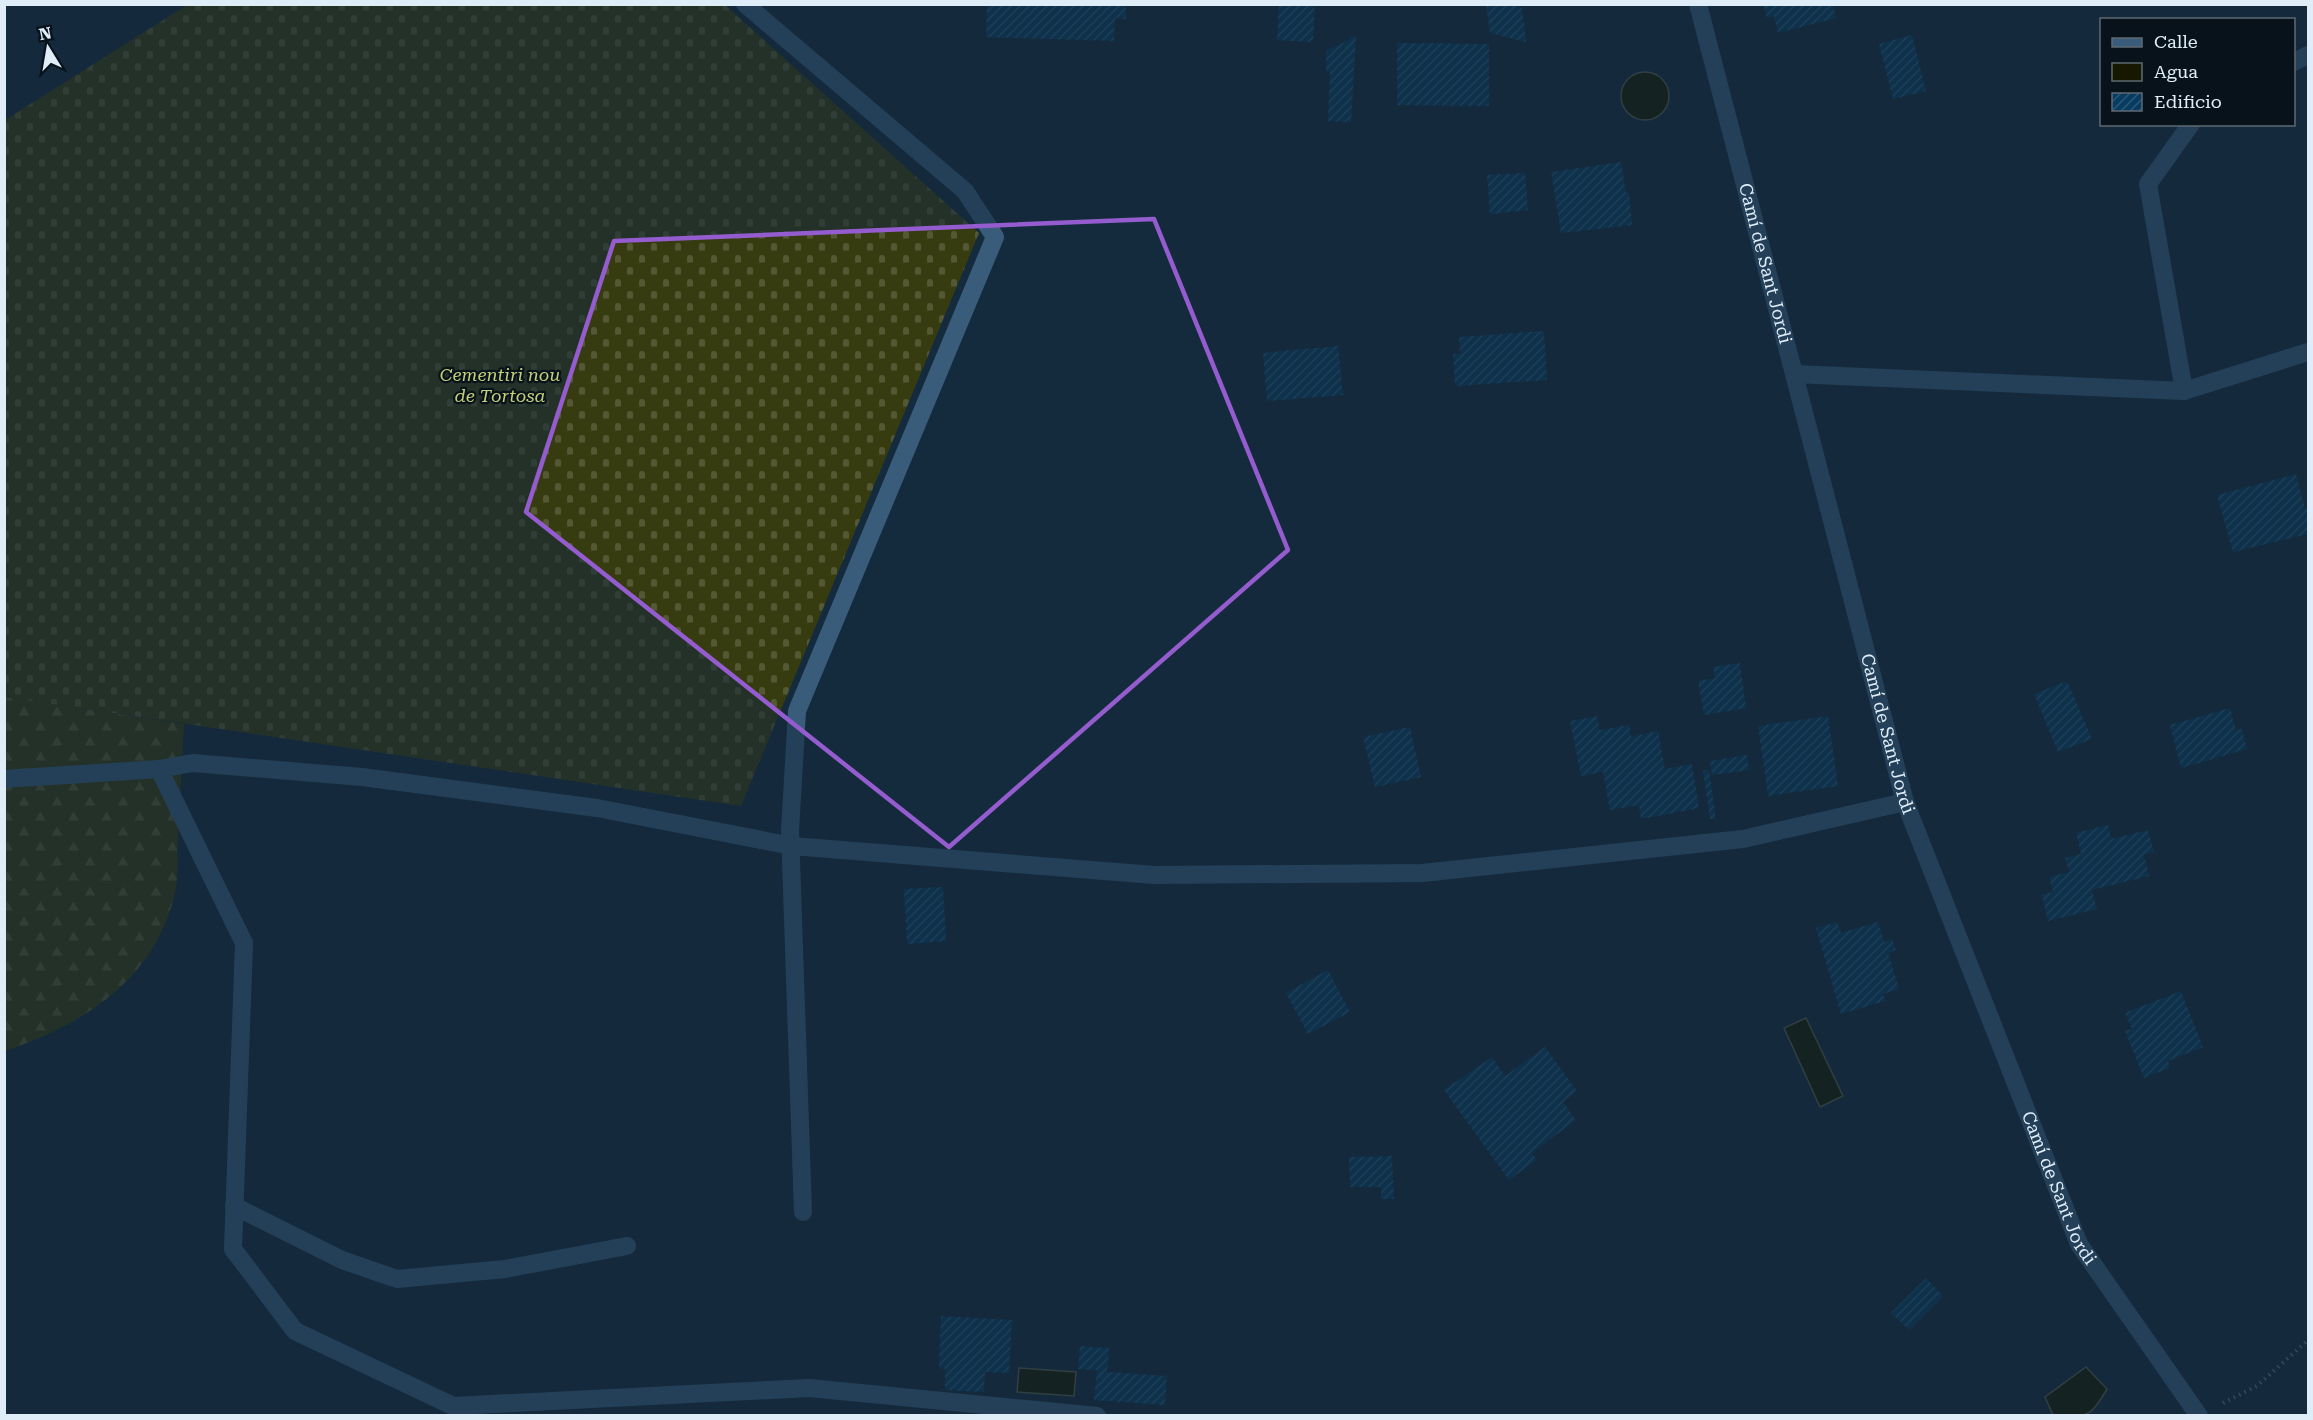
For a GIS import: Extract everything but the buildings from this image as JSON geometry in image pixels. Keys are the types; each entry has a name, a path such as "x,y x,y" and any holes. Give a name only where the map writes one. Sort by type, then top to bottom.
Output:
{"street":[{"path":"745,4 965,191 995,237 796,711 790,831 803,1212"},
{"name":"Camí de Sant Jordi","path":"1698,4 1905,802 2079,1244 2199,1415"},
{"path":"2184,391 2148,184 2190,126"},
{"path":"1794,374 2184,391 2308,352"},
{"path":"4,779 159,769 193,763 362,777 597,808 792,846 1154,875 1422,873 1743,839 1905,802"},
{"path":"159,769 244,943 233,1249 295,1331 453,1406 808,1388 1097,1416"},
{"path":"234,1206 342,1260 397,1279 505,1269 627,1246"}],"path":[{"path":"2199,1415 2257,1386 2308,1340"}],"highlighted area":[{"path":"1154,219 1288,550 949,847 526,512 614,241"}],"green space":[{"name":"Cementiri nou de Tortosa","path":"187,5 725,5 979,233 741,806 5,697 5,120"},
{"path":"5,697 184,724 175,893 165,924 151,951 112,995 88,1012 62,1027 5,1051"}],"water":[{"path":"1640,72 1650,72 1662,79 1669,91 1669,101 1662,113 1650,120 1640,120 1625,109 1621,101 1621,91 1632,76"},
{"path":"1806,1018 1843,1096 1820,1107 1784,1028"},
{"path":"2086,1367 2107,1389 2101,1399 2086,1414 2053,1415 2045,1397"},
{"path":"1019,1368 1076,1372 1074,1396 1017,1392"}]}
